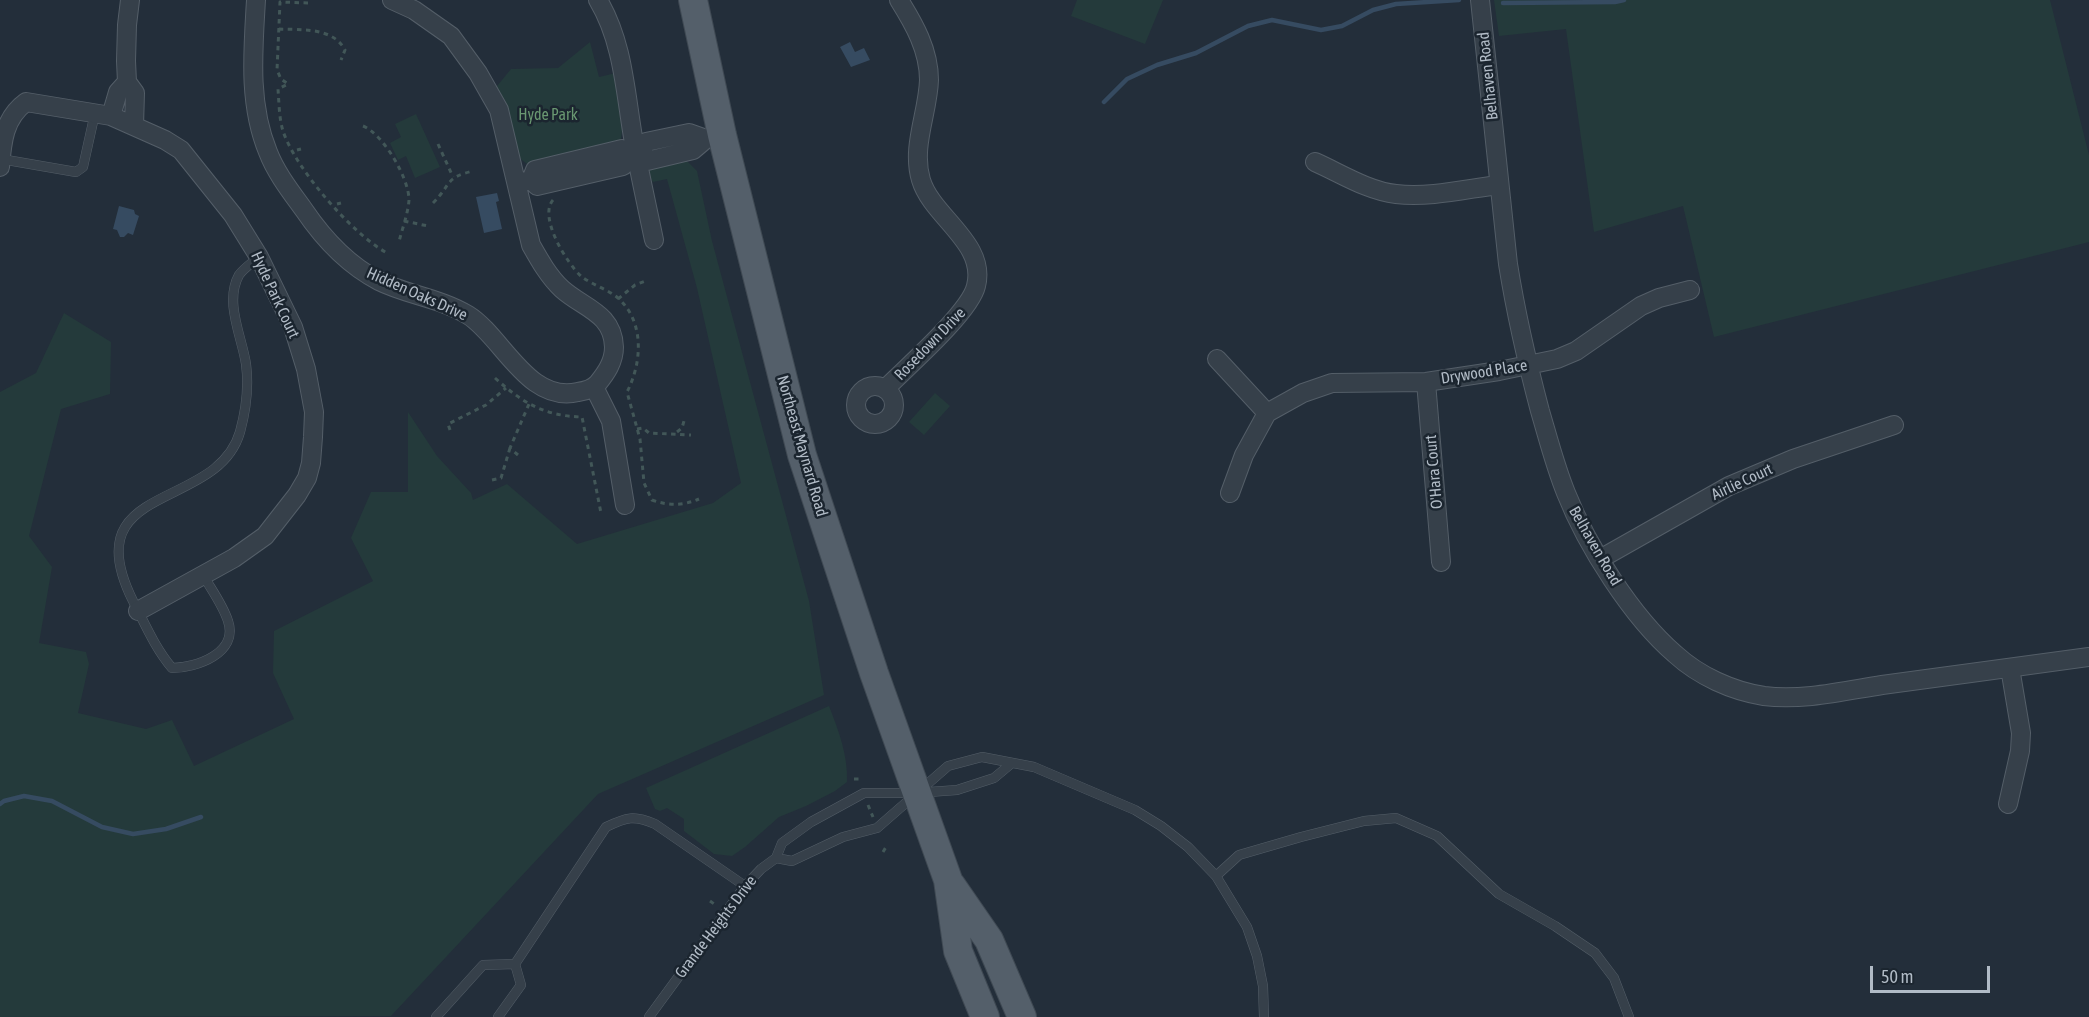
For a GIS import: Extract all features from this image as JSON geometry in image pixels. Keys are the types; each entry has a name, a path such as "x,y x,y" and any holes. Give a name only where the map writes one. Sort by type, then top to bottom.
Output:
{"main road":[{"name":"Northeast Maynard Road","path":"693,0 714,137 802,455 915,793 948,880 958,951 986,1017"},
{"name":"Northeast Maynard Road","path":"948,880 989,940 1022,1017"}],"street":[{"name":"Hidden Oaks Drive","path":"256,0 252,65 256,109 261,133 276,169 323,236 344,256 379,281 435,300 471,317 511,361 532,380 548,389 567,394 594,387"},
{"path":"392,0 414,10 451,36 478,73 498,110 525,181 526,229 531,245 542,265 562,289 604,319 612,334 614,349 609,369 594,387 611,421 625,505"},
{"path":"598,0 605,12 624,68 636,154 654,240"},
{"name":"Rosedown Drive","path":"886,388 960,314 971,301 977,285 977,268 970,249 928,194 921,180 918,162 919,141 929,82 927,61 920,36 899,0"},
{"name":"Belhaven Road","path":"1480,0 1498,185 1511,285 1528,366 1554,461 1567,495 1600,559 1637,613 1675,655 1736,690 1767,696 1820,694 2089,657"},
{"path":"124,1 127,25 127,82 135,93 134,126"},
{"path":"103,115 127,82"},
{"name":"Hyde Park Court","path":"0,167 3,138 8,121 26,102 103,115 165,140 181,150 233,215 259,257 293,327 306,369 314,412 311,463 307,478 266,536 234,558 138,611"},
{"path":"636,154 647,161 693,150 714,137"},
{"path":"525,181 537,186 623,166 636,154"},
{"path":"1315,162 1380,191 1397,194 1420,195 1498,185"},
{"name":"Drywood Place","path":"1267,413 1303,393 1332,383 1426,382 1528,366 1557,359 1576,351 1641,306 1659,298 1690,290"},
{"path":"1217,359 1267,413 1244,455 1230,493"},
{"name":"O'Hara Court","path":"1426,382 1441,562"},
{"name":"Airlie Court","path":"1600,559 1729,486 1793,459 1894,425"},
{"path":"2008,804 2020,751 2021,733 2010,668"}],"lane":[{"path":"1,159 76,172 83,167 103,115"},
{"path":"203,574 228,621 230,631 227,641 211,658 193,666 172,668 160,654 124,584 117,552 120,537 132,519 149,505 216,468 237,443 247,401 246,366 234,303 240,274 259,257"},
{"path":"776,858 792,861 843,837 877,828 948,766 982,757 1034,767 1135,810 1188,847 1216,876 1247,927 1257,956 1263,986 1264,1017"},
{"name":"Grande Heights Drive","path":"649,1017 745,886 761,869 776,858 782,843 811,822 864,794 957,790 994,778 1012,763"},
{"path":"498,1017 521,985 515,964 606,826 625,818 640,818 656,824 745,886"},
{"path":"1216,876 1239,855 1364,821 1396,818 1437,836 1499,894 1555,926 1595,953 1614,978 1629,1017"},
{"path":"436,1017 483,965 515,964"}],"path":[{"path":"308,3 280,2 277,70 281,79 288,84 278,89 283,130 310,176 339,214 374,246 387,253"},
{"path":"279,29 330,34 342,43 345,50 340,60"},
{"path":"363,126 371,129 397,162 409,200 399,242"},
{"path":"438,144 453,177"},
{"path":"433,203 453,177 473,171"},
{"path":"404,221 428,226"},
{"path":"618,299 635,285 648,280"},
{"path":"495,378 529,404 553,414 582,417 601,513"},
{"path":"450,430 448,424 486,405 506,388"},
{"path":"492,480 501,478 510,448 529,404"},
{"path":"675,433 682,428 684,421"},
{"path":"637,429 643,428 649,433 690,435"},
{"path":"510,448 518,455"},
{"path":"868,805 873,817"},
{"path":"883,852 886,847"},
{"path":"710,901 718,907"}],"green space":[{"path":"1077,0 1163,0 1145,44 1071,16"},
{"path":"1494,0 2050,0 2089,155 2089,242 1714,337 1683,206 1594,232 1566,29 1499,36"},
{"name":"Hyde Park","path":"590,42 599,77 620,72 623,122 620,147 531,167 514,154 493,91 511,69 558,68"},
{"path":"416,114 440,167 415,178 406,156 398,160 390,143 401,137 395,124"},
{"path":"685,159 697,171 712,241 809,601 824,695 598,794 391,1016 0,1017 0,392 36,373 64,313 111,342 110,394 61,409 29,536 52,567 39,643 86,652 89,664 78,713 146,729 172,720 194,766 294,719 273,673 274,631 373,581 351,538 371,492 408,492 408,412 437,456 471,493 473,500 507,484 577,544 713,503 741,483 697,288 667,179 653,182 648,176 650,169"},
{"path":"935,393 950,406 924,435 909,422"},
{"path":"829,706 844,753 847,782 806,806 779,817 732,856 714,854 684,831 684,819 667,808 660,811 655,809 646,788"}],"water":[{"path":"850,42 855,52 864,48 870,60 851,67 840,47"},
{"path":"497,193 499,201 496,202 502,229 484,233 476,197"},
{"path":"119,206 134,210 139,216 133,235 128,233 120,237 117,230 113,229"}],"waterway":[{"path":"1104,102 1127,79 1157,65 1196,53 1248,26 1272,20 1321,30 1342,26 1373,10 1396,4 1459,0"},
{"path":"1503,3 1624,0"},
{"path":"0,804 24,796 52,801 102,827 133,834 166,829 201,817"}]}
